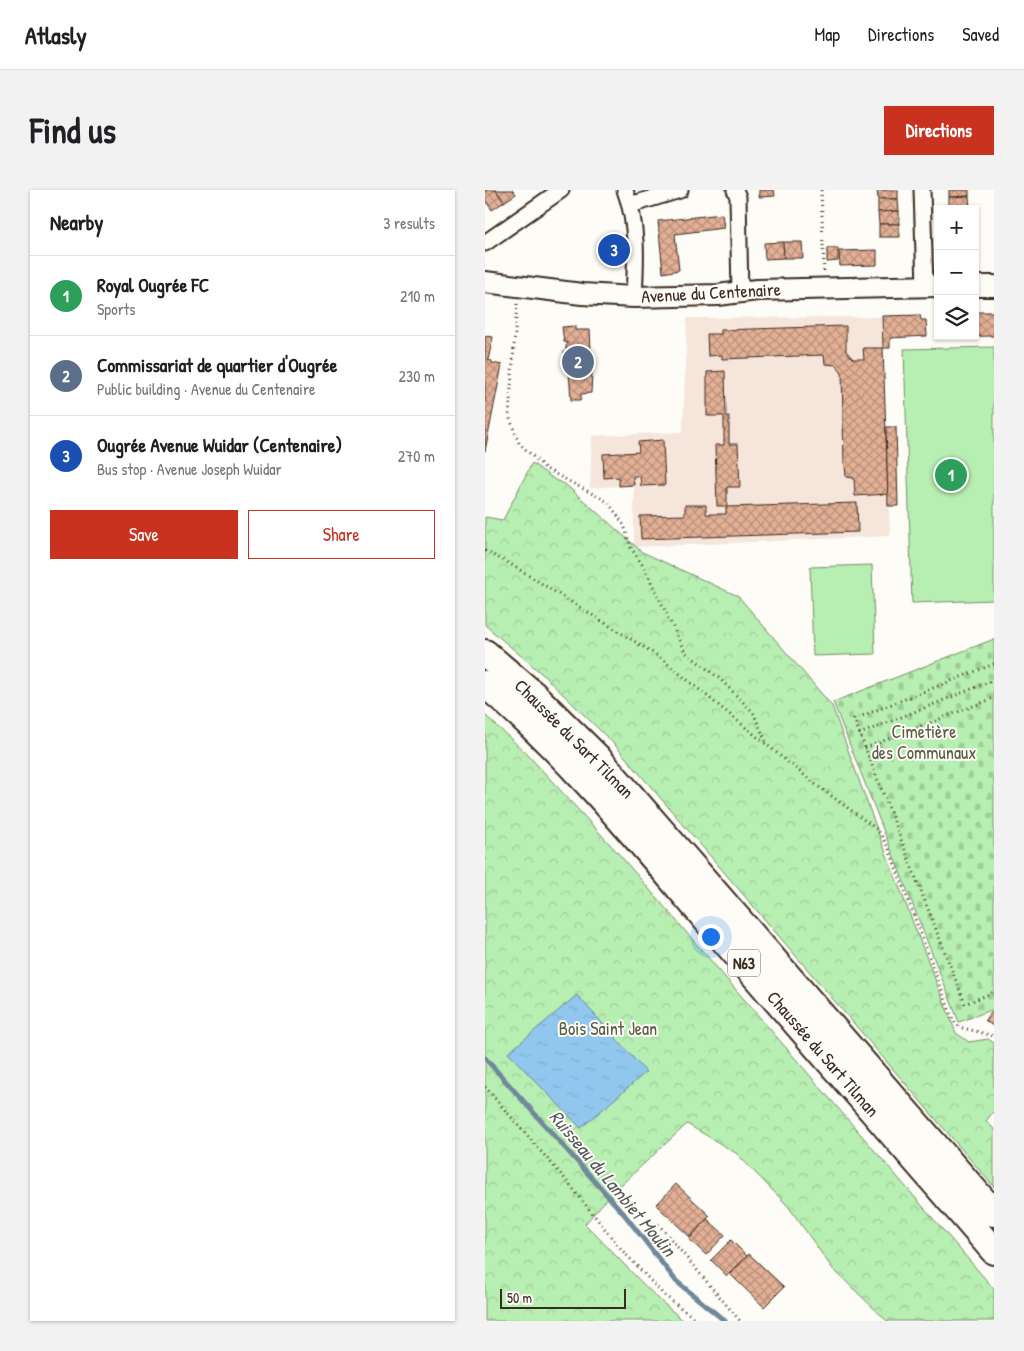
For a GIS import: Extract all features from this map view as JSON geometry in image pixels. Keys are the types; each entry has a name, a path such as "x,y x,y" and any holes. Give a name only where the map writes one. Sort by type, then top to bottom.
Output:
{"highway":[{"name":"Chaussée du Sart Tilman","path":"485,653 533,694 598,758 994,1213"},
{"name":"Chaussée du Sart Tilman","path":"485,684 515,709 640,843 994,1252"}],"street":[{"path":"485,243 561,190"},
{"path":"625,190 631,205 637,264 634,297"},
{"path":"631,205 680,190"},
{"path":"735,190 738,197 740,293"},
{"path":"922,190 931,286"},
{"name":"Avenue du Centenaire","path":"485,282 582,294 634,297 684,297 757,290 931,286"},
{"path":"979,286 994,286"}],"path":[{"path":"821,190 825,288"},
{"path":"518,286 509,416 519,443 546,469 608,502 624,525 631,548 645,570 685,652 719,678 753,712 769,746"},
{"path":"485,551 507,562 658,656 815,784 878,830 889,849 953,1020 959,1027 994,1036"},
{"path":"994,664 854,719 965,1004 994,992"},
{"path":"859,734 994,680"},
{"path":"865,748 994,698"},
{"path":"485,1087 565,1179 621,1249 664,1295 698,1321"},
{"path":"658,1224 740,1321"}],"shaded area":[{"path":"881,317 890,536 634,547 634,485 590,488 592,436 683,432 687,318"}],"green space":[{"path":"994,347 994,600 912,603 904,349"},
{"path":"532,463 555,480 565,484 642,552 738,596 832,706 879,835 956,1033 969,1042 988,1039 994,1043 994,1111 986,1121 994,1129 994,1187 615,745 541,673 485,625 485,517 503,520"},
{"path":"872,565 875,654 813,656 810,567"},
{"name":"Cimetière des Communaux","path":"994,639 994,1009 959,1022 833,702"},
{"name":"Bois Saint Jean","path":"485,715 527,754 618,853 994,1289 994,1321 887,1321 832,1268 788,1206 736,1153 687,1124 610,1195 585,1224 646,1286 684,1321 485,1321"}],"water":[{"path":"577,995 646,1072 581,1128 508,1053"}],"building":[{"path":"485,190 496,190 504,202 492,210 485,200"},
{"path":"496,190 513,190 516,194 504,202"},
{"path":"759,190 774,190 775,196 759,197"},
{"path":"877,190 898,190 898,199 878,199"},
{"path":"949,190 969,190 969,196 949,197"},
{"path":"969,196 970,205 949,205 949,197"},
{"path":"878,199 898,199 899,211 878,212"},
{"path":"899,211 899,224 879,224 878,212"},
{"path":"722,214 724,228 675,234 679,270 663,273 658,221"},
{"path":"879,224 899,224 900,237 879,237"},
{"path":"783,242 784,258 765,259 764,243"},
{"path":"783,242 802,242 803,258 784,258"},
{"path":"827,248 838,248 838,261 827,262"},
{"path":"877,250 877,265 840,266 839,251"},
{"path":"979,312 994,312 994,336 979,336"},
{"path":"920,315 921,320 926,320 927,336 890,338 890,348 883,348 882,316"},
{"path":"575,326 575,330 590,330 591,393 581,394 581,400 571,400 569,371 565,371 564,352 566,352 568,343 564,342 562,327"},
{"path":"846,326 846,351 853,359 864,359 863,348 883,348 888,494 855,496 854,478 846,477 844,464 842,372 836,365 825,364 824,355 722,359 722,355 708,356 707,334 721,334 721,330"},
{"path":"485,336 493,337 488,360 502,365 485,451"},
{"path":"725,371 726,416 729,416 729,444 738,444 740,487 727,487 727,506 717,506 715,445 724,445 724,416 707,416 707,372"},
{"path":"886,427 896,427 898,506 888,506"},
{"path":"663,440 665,485 641,486 640,476 633,476 634,485 619,486 619,477 604,478 603,454 639,452 638,442"},
{"path":"857,503 858,532 641,539 640,516 685,515 685,505 706,505 706,514 726,514 726,507"},
{"path":"994,1011 994,1027 985,1020"},
{"path":"676,1184 710,1216 690,1237 656,1205"},
{"path":"707,1219 725,1235 706,1255 689,1239"},
{"path":"731,1240 747,1256 727,1276 711,1260"},
{"path":"749,1254 784,1287 764,1307 730,1274"}],"waterway":[{"name":"Ruisseau du Lambiet Moulin","path":"485,1058 624,1214 676,1281 725,1321"}],"place":[{"name":"Ougrée Avenue Wuidar (Centenaire)","path":"614,250"},
{"name":"Commissariat de quartier d'Ougrée","path":"578,362"},
{"name":"Royal Ougrée FC","path":"951,475"}]}
